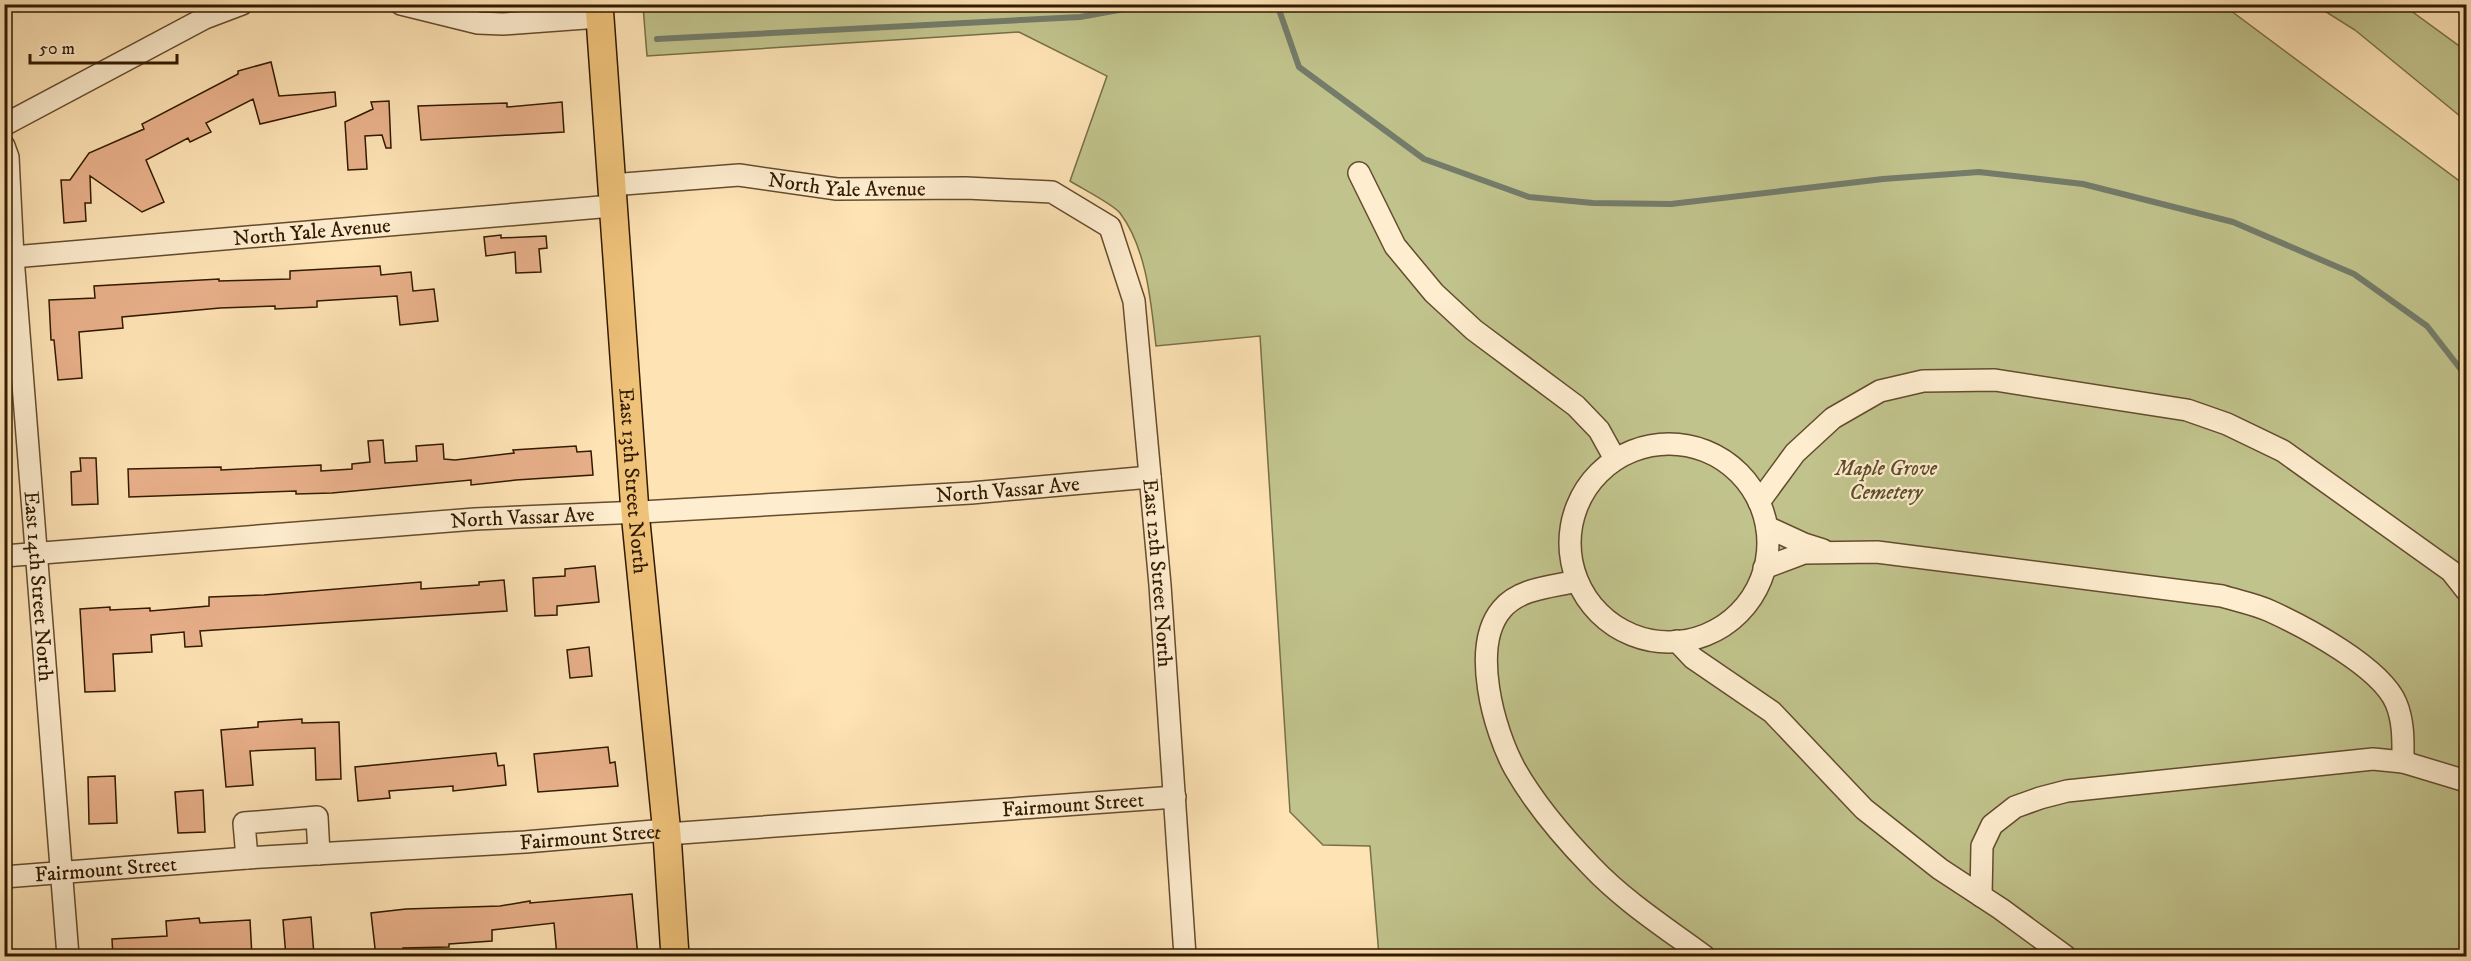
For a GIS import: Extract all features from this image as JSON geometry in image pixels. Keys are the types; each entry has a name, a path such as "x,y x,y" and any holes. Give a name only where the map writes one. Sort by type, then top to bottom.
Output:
{"main road":[{"name":"East 13th Street North","path":"599,11 635,512 667,834 675,957"}],"street":[{"path":"4,125 206,18 242,4"},
{"path":"401,4 478,23 503,24 599,11"},
{"name":"East 14th Street North","path":"4,146 9,157 13,257 68,957"},
{"path":"1359,173 1395,246 1434,293 1474,330 1576,406 1599,430 1615,459"},
{"name":"North Yale Avenue","path":"13,257 612,196 739,175 837,189 966,188 1052,192 1080,209"},
{"name":"East 12th Street North","path":"1080,209 1110,227 1134,301 1160,585 1185,957"},
{"path":"1759,502 1795,453 1833,418 1880,391 1923,381 1995,380 2187,410 2227,424 2283,451 2451,571 2466,590"},
{"path":"1676,443 1706,450 1733,466 1754,490 1767,526 1768,551 1761,582 1744,609 1720,629 1691,640 1656,642 1623,632 1596,611 1577,581 1569,547 1574,513 1590,482 1615,459 1644,446 1676,443"},
{"name":"North Vassar Ave","path":"4,556 475,519 971,493 1150,477"},
{"path":"1767,526 1804,544 1829,552"},
{"path":"1764,568 1804,553 1877,552 2222,596 2269,611 2338,647 2379,678 2395,701 2403,726 2403,762"},
{"path":"1577,581 1522,593 1501,609 1488,635 1486,675 1494,714 1515,768 1550,818 1584,859 1637,907 1704,957"},
{"path":"1677,641 1693,658 1772,712 1864,809 1940,869 2065,957"},
{"path":"1981,896 1982,846 1992,825 2015,807 2067,791 2373,759 2403,762 2466,781"},
{"name":"Fairmount Street","path":"4,877 247,858 525,843 654,831 667,834 1174,797"},
{"path":"247,858 244,823 317,817 319,854"}],"green space":[{"name":"Maple Grove Cemetery","path":"671,4 2223,5 2466,186 2466,956 1379,956 1370,846 1323,845 1290,812 1260,336 1156,346 1146,277 1129,227 1116,209 1070,181 1107,76 1019,32 647,56 643,6"},
{"path":"2315,5 2403,5 2466,51 2466,121 2355,30"}],"building":[{"path":"271,62 279,96 335,92 336,106 260,124 253,99 206,123 211,132 190,142 188,138 146,160 164,202 142,212 90,176 91,203 85,203 86,221 64,223 61,180 70,180 89,153 144,129 142,124 238,74 238,71"},
{"path":"389,101 391,148 386,148 382,135 365,136 367,169 348,170 345,122 373,109 371,102"},
{"path":"562,102 564,132 421,140 418,106 507,103 507,107"},
{"path":"501,235 501,238 546,236 547,248 539,249 541,272 516,273 515,252 486,256 484,237"},
{"path":"380,266 381,275 411,272 413,291 434,289 438,321 400,325 397,296 317,301 317,307 220,308 122,317 123,328 79,332 82,378 58,380 54,340 51,340 49,300 95,298 94,286 219,279 219,281 290,279 290,271"},
{"path":"383,440 385,463 417,461 416,446 443,444 444,459 455,460 514,453 513,450 576,446 577,452 591,451 593,475 471,485 471,480 332,493 296,494 296,491 129,497 128,469 221,467 221,470 321,465 321,471 352,469 352,464 370,462 368,441"},
{"path":"80,458 96,458 98,504 72,505 71,472 81,471"},
{"path":"595,566 599,602 557,606 557,615 535,616 533,578 565,576 565,569"},
{"path":"504,580 507,611 200,631 202,646 185,647 184,632 151,635 152,652 113,654 115,691 85,692 80,609 150,608 150,611 209,606 209,597 264,595 421,582 421,589 479,585 479,582"},
{"path":"589,647 592,676 570,678 567,650"},
{"path":"302,719 302,723 339,722 341,779 316,780 315,748 250,751 253,785 226,787 221,730 258,727 258,722"},
{"path":"608,747 610,763 615,762 618,786 538,792 534,754"},
{"path":"496,753 498,766 504,765 506,785 453,791 453,786 389,791 390,798 358,801 355,767"},
{"path":"115,776 117,823 89,824 88,777"},
{"path":"203,790 205,832 178,833 175,792"},
{"path":"632,894 638,957 557,957 554,923 492,930 492,941 449,944 449,947 403,948 404,957 376,957 371,913 406,909 500,906 530,901 530,903"},
{"path":"311,917 314,955 286,957 283,920"},
{"path":"199,918 200,923 250,920 252,957 113,957 112,939 167,936 166,921"}],"waterway":[{"path":"657,39 1080,17 1152,4"},
{"path":"1277,4 1299,67 1424,159 1529,197 1593,203 1671,204 1883,179 1979,172 2083,184 2233,222 2354,274 2427,326 2466,376"}]}
